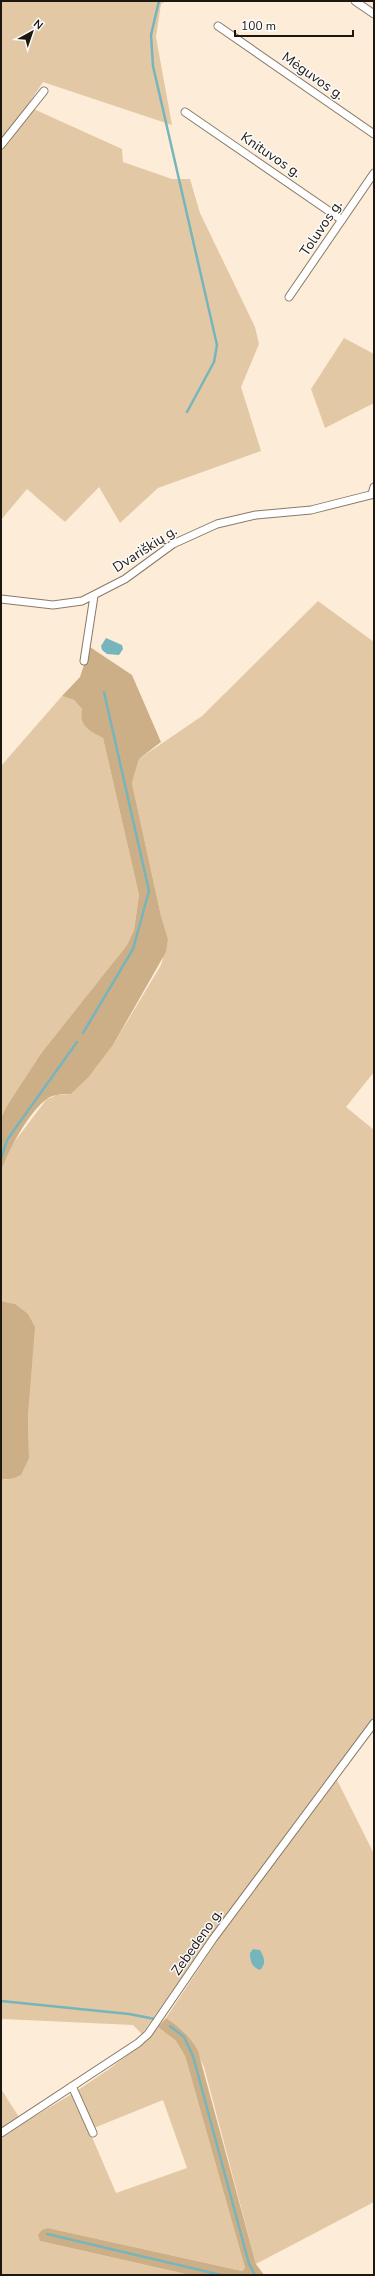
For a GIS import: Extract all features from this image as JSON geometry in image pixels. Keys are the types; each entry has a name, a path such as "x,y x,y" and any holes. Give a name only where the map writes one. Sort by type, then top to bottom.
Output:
{"street":[{"path":"354,1 374,14"},
{"name":"Mėguvos g.","path":"218,26 374,134"},
{"path":"1,145 44,91"},
{"name":"Knituvos g.","path":"184,112 342,220"},
{"name":"Toluvos g.","path":"289,297 374,173"},
{"path":"373,494 374,487"},
{"name":"Dvariškių g.","path":"1,599 53,605 82,601 124,579 174,544 217,524 256,515 310,510 373,494"},
{"path":"84,660 94,596"},
{"name":"Zebedeno g.","path":"1,2133 138,2043 148,2034 213,1939 374,1723"},
{"path":"72,2086 93,2133"}],"shaded area":[{"path":"1,1 166,1 161,4 156,37 172,125 43,82 27,106 122,149 123,162 172,179 190,179 200,213 255,327 259,344 241,387 261,451 158,488 120,523 99,487 65,522 27,489 1,520"},
{"path":"344,338 374,354 374,403 325,428 311,389"},
{"path":"318,601 374,642 374,1072 346,1107 374,1130 374,1719 218,1927 142,2034 133,2025 3,2019 1,2021 1,1480 6,1480 29,1458 28,1414 15,1304 1,1301 1,1173 12,1145 46,1100 56,1095 71,1094 88,1078 113,1045 161,965 168,939 161,916 132,783 139,759 202,716"},
{"path":"90,647 132,675 161,742 139,759 132,783 161,916 168,939 166,952 113,1045 88,1078 71,1094 52,1096 33,1112 13,1144 1,1173 1,1118 7,1106 42,1052 127,945 134,930 139,895 103,738 86,727 82,720 82,709 74,700 62,696 80,677"},
{"path":"62,696 74,700 82,709 82,720 86,727 103,738 139,895 134,930 127,945 42,1052 1,1118 1,766"},
{"path":"1,1301 15,1304 28,1314 35,1327 28,1414 29,1458 21,1475 14,1478 1,1480"},
{"path":"337,1780 374,1854 374,2202 256,2264 204,2067 190,2039 180,2028 166,2018 229,1923"},
{"path":"166,2018 184,2032 198,2051 256,2264 264,2275 190,2275 40,2241 38,2235 42,2230 48,2228 242,2271 245,2268 185,2056 176,2041 158,2027"},
{"path":"158,2027 176,2041 185,2056 245,2268 242,2271 48,2228 40,2241 190,2275 1,2275 1,2137 103,2073 141,2044","holes":["163,2100 187,2168 116,2193 89,2130"]},
{"path":"1,2089 19,2117 1,2128"}],"water":[{"path":"106,638 122,645 123,649 119,655 107,654 102,650 101,646"},
{"path":"253,1949 260,1950 264,1958 264,1965 260,1970 253,1966 250,1959 250,1953"}],"waterway":[{"path":"159,1 151,35 153,66 217,345 214,362 187,412"},
{"path":"83,1033 133,949 149,891 104,692"},
{"path":"1,1159 7,1140 77,1042"},
{"path":"1,2001 129,2014 155,2019"},
{"path":"170,2026 184,2037 193,2056 249,2264 255,2275"},
{"path":"47,2234 221,2275"}]}
